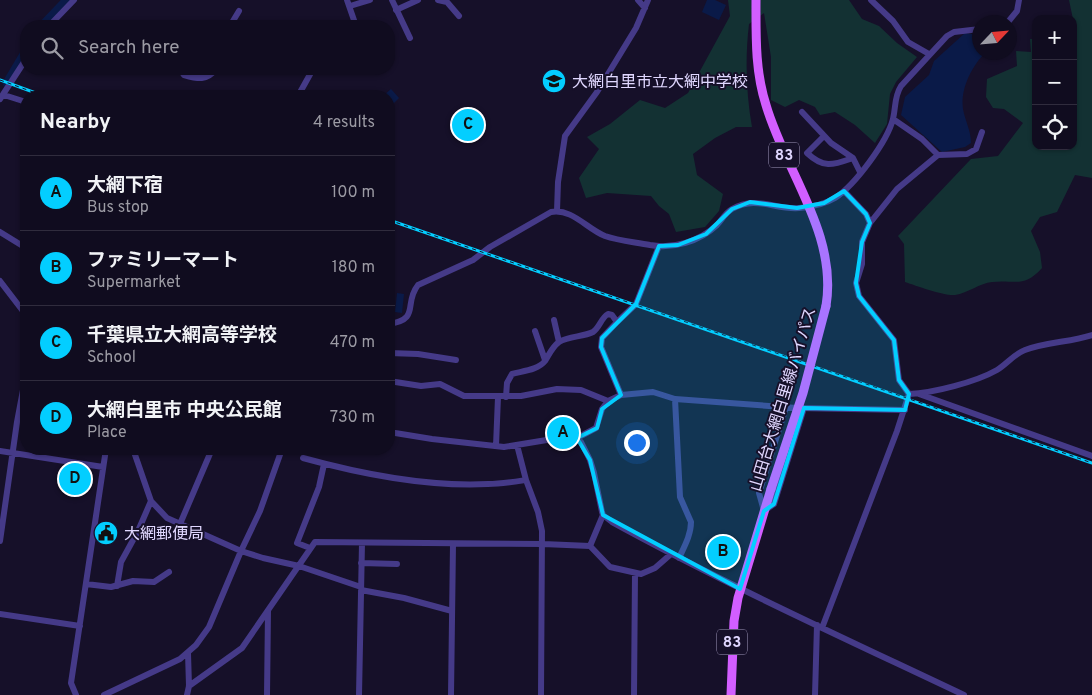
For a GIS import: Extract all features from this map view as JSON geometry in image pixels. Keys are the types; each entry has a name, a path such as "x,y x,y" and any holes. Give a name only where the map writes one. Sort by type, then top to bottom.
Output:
{"main road":[{"name":"山田台大網白里線バイパス","path":"731,695 734,621 740,589 803,393 828,292 827,264 809,206 785,156 766,106 758,74 756,0"}],"street":[{"path":"54,20 74,0"},
{"path":"354,20 348,3 370,0"},
{"path":"392,0 410,38"},
{"path":"396,10 418,0"},
{"path":"438,0 447,2 459,16"},
{"path":"638,0 645,8"},
{"path":"557,211 558,182 565,136 597,92 636,28 648,0"},
{"path":"871,0 894,21 908,42 929,54"},
{"path":"1014,15 1017,12 1019,0"},
{"path":"234,20 239,11"},
{"path":"395,322 405,320 408,316 414,291 418,286 473,260 490,247 545,215 557,211 570,214 605,236 659,246 678,245 706,234 732,209 750,202 798,208 824,203 844,192 878,150 886,137 893,118 896,93 929,54 947,36 954,32 972,30"},
{"path":"20,69 2,97 20,101"},
{"path":"184,75 203,78 211,75"},
{"path":"301,90 310,75"},
{"path":"802,112 831,143 853,158 860,172"},
{"path":"893,118 922,138 938,155"},
{"path":"909,394 898,380 894,340 859,296 856,283 862,264 862,242 870,222 897,189 938,155 967,154 976,149 982,132"},
{"path":"824,136 807,153 814,159 826,166 853,158"},
{"path":"844,192 866,214 870,222"},
{"path":"0,232 20,244"},
{"path":"621,395 601,347 602,338 636,304 659,246"},
{"path":"0,282 20,307"},
{"path":"506,397 507,383 512,374 536,368 559,342 593,332 600,325 603,317 608,314 612,315 617,322"},
{"path":"554,320 559,342"},
{"path":"535,331 545,360"},
{"path":"909,394 918,394 966,383 997,370 1024,350 1092,335"},
{"path":"395,353 418,354 456,360"},
{"path":"395,382 421,386 440,384 464,396 506,397 557,389 581,390 608,401"},
{"path":"577,438 596,428 602,409 608,401 621,395 653,392 675,399 786,407 905,410"},
{"path":"815,695 819,626 905,410 909,394"},
{"path":"918,394 1092,456"},
{"path":"496,446 498,397"},
{"path":"675,399 680,497 691,522 687,542 678,558"},
{"path":"786,407 760,493 764,511 774,504 804,408"},
{"path":"0,542 20,410"},
{"path":"395,433 496,446 518,445 571,436 577,438 582,442 592,466 603,515 590,546"},
{"path":"518,445 526,480 538,512 542,531 541,695"},
{"path":"0,451 20,454"},
{"path":"26,455 103,467"},
{"path":"76,695 71,683 105,455"},
{"path":"135,455 151,501 166,518 241,551 299,566 361,589 452,611"},
{"path":"180,524 209,455"},
{"path":"104,695 180,660 209,627 260,511 280,455"},
{"path":"303,458 324,464 433,483 488,484 526,480"},
{"path":"310,548 297,543 319,487 324,464"},
{"path":"117,586 121,562 138,531 151,501"},
{"path":"603,515 612,522 678,558 740,589 964,695"},
{"path":"189,686 242,648 316,542 590,546 610,567 641,574 649,572 671,554"},
{"path":"359,695 362,543"},
{"path":"451,695 454,544"},
{"path":"361,562 398,564"},
{"path":"86,584 111,587 133,581 154,582 169,572"},
{"path":"634,695 635,573"},
{"path":"268,611 268,695"},
{"path":"0,614 80,626"},
{"path":"187,695 189,686 188,653"}],"highlighted area":[{"path":"844,191 866,214 870,223 862,242 856,283 859,296 894,340 899,380 909,394 905,410 804,408 774,504 764,511 740,589 603,515 590,460 577,438 597,428 602,409 621,395 601,347 602,338 636,304 659,246 678,245 706,234 732,209 750,202 797,208 824,203"}],"green space":[{"path":"728,0 849,0 862,19 879,26 897,43 917,57 896,82 890,94 887,124 875,143 855,125 835,112 820,115 815,107 799,100 785,107 771,100 771,57 764,13 749,24 747,76 752,127 736,127 715,138 693,154 697,175 723,194 719,211 705,227 676,232 669,214 651,196 607,193 586,198 579,178 599,149 587,137 610,124 640,100 665,108 688,93 730,16"},
{"path":"1069,0 1092,0 1092,178 1075,175 1057,212 1040,217 1031,231 1040,252 1042,268 1035,275 1024,281 987,283 955,295 905,282 904,244 898,236 971,159 998,156 1023,123 1004,109 993,108 986,97 987,79 1017,66 1017,51 1031,52 1030,39 1032,39 1032,150 1077,150 1077,15 1072,15"}],"water":[{"path":"707,0 715,0 726,5 719,20 702,12"},
{"path":"965,33 972,34 972,60 979,60 968,78 963,94 963,109 971,143 965,147 942,152 901,115 905,97 929,75 934,61"},
{"path":"395,94 399,98 395,102"},
{"path":"397,293 404,294 402,313 395,312"}],"waterway":[{"path":"48,20 67,0"},
{"path":"7,83 20,61"}],"railway":[{"path":"0,80 28,90"},
{"path":"395,222 1092,463"}],"place":[{"name":"大網白里市立大網中学校","path":"554,81"},
{"name":"千葉県立大網高等学校","path":"468,125"},
{"name":"大網下宿","path":"563,433"},
{"name":"大網白里市 中央公民館","path":"75,479"},
{"name":"大網郵便局","path":"106,533"},
{"name":"ファミリーマート","path":"723,552"}]}
